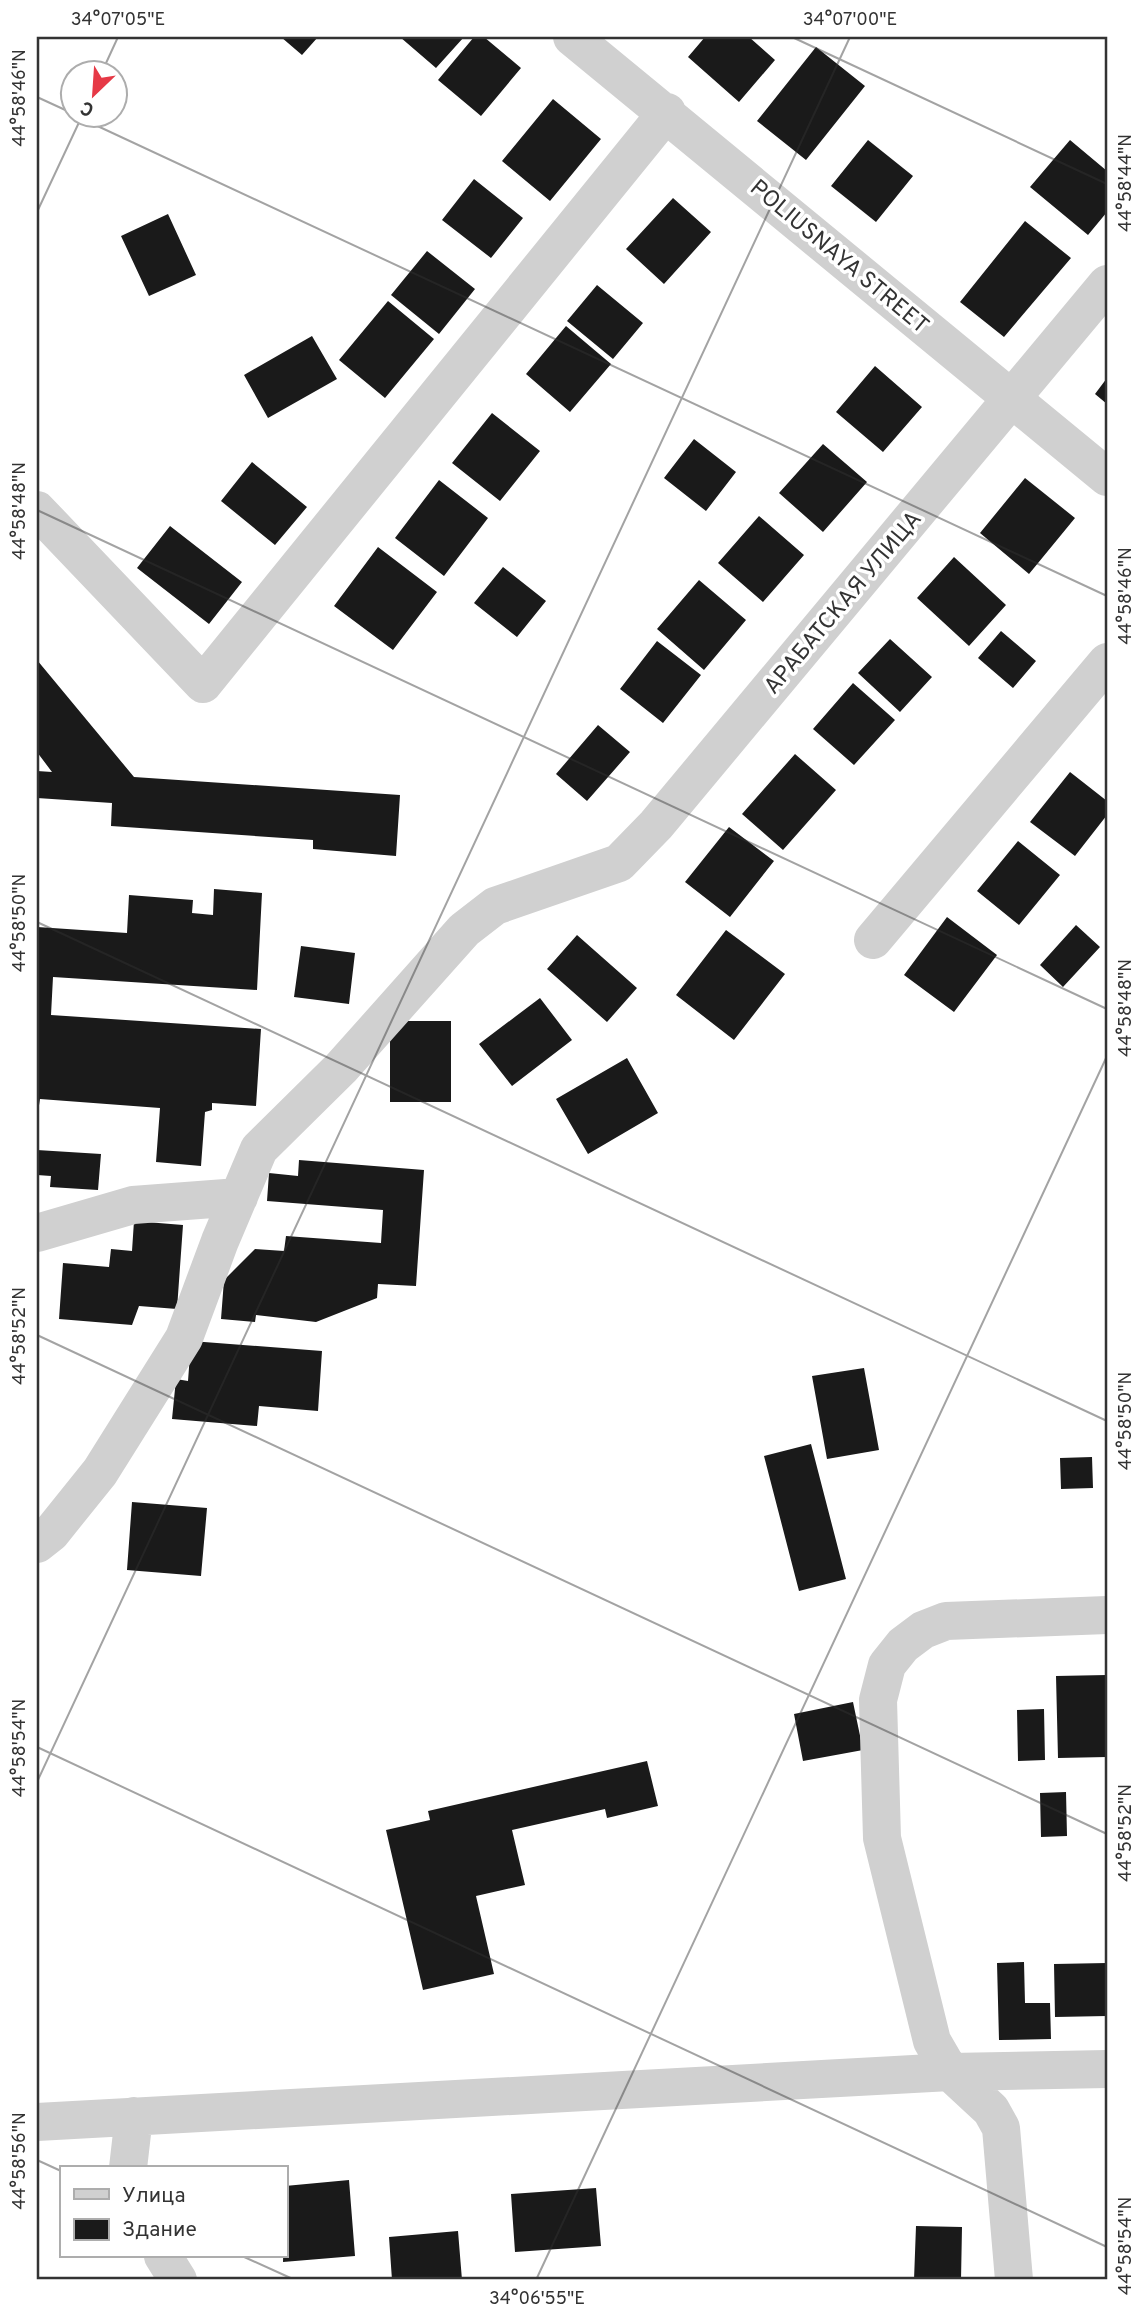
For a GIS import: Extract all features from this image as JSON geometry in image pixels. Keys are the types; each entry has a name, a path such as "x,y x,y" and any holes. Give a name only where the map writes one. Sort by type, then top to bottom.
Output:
{"street":[{"name":"POLIUSNAYA STREET","path":"572,37 667,112 1107,477"},
{"path":"37,510 203,684 667,112"},
{"name":"АРАБАТСКАЯ УЛИЦА","path":"37,1544 51,1533 100,1472 184,1338 259,1149 341,1068 464,930 495,906 554,888 619,863 656,825 1107,284"},
{"path":"873,940 1107,662"},
{"path":"37,1233 133,1205 239,1196"},
{"path":"1014,2280 1001,2128 991,2110 950,2072 932,2041 883,1838 878,1700 887,1665 902,1645 923,1630 946,1621 1107,1615"},
{"path":"37,2122 950,2072 1107,2069"},
{"path":"128,2166 134,2116"},
{"path":"164,2258 178,2280"}],"building":[{"path":"281,37 318,37 302,55"},
{"path":"400,37 464,37 436,68"},
{"path":"474,37 484,37 521,68 481,116 438,80"},
{"path":"705,37 749,37 775,60 739,102 688,57"},
{"path":"816,47 865,86 806,160 757,121"},
{"path":"553,99 601,139 550,201 502,161"},
{"path":"868,140 913,176 876,222 831,186"},
{"path":"1070,140 1107,171 1107,212 1088,235 1030,187"},
{"path":"474,179 523,218 491,258 442,220"},
{"path":"673,198 711,232 664,284 626,249"},
{"path":"168,214 196,275 149,296 121,236"},
{"path":"1025,221 1071,258 1004,337 960,302"},
{"path":"427,251 475,289 439,334 391,295"},
{"path":"597,285 643,323 613,359 567,321"},
{"path":"388,301 434,339 385,398 339,360"},
{"path":"566,326 611,364 570,412 526,374"},
{"path":"312,336 337,379 268,418 244,375"},
{"path":"875,366 922,407 883,452 836,412"},
{"path":"1107,378 1107,404 1095,394"},
{"path":"492,413 540,451 500,501 452,463"},
{"path":"694,439 736,472 706,511 664,478"},
{"path":"823,444 867,482 823,532 779,493"},
{"path":"252,462 307,507 275,545 221,501"},
{"path":"1025,478 1075,518 1029,574 980,533"},
{"path":"439,480 488,518 444,576 395,538"},
{"path":"759,516 804,555 763,602 718,563"},
{"path":"170,526 242,582 209,624 137,568"},
{"path":"378,547 437,592 393,650 334,606"},
{"path":"954,557 1006,605 969,646 917,598"},
{"path":"503,567 546,601 517,637 474,603"},
{"path":"699,580 746,620 704,670 657,629"},
{"path":"1001,631 1036,661 1013,688 978,658"},
{"path":"890,639 932,677 900,712 858,673"},
{"path":"657,641 701,675 663,723 620,689"},
{"path":"37,660 134,777 400,795 396,856 313,849 313,840 111,826 112,803 37,798 37,771 52,772 37,752"},
{"path":"853,683 895,720 854,765 813,729"},
{"path":"598,725 630,752 587,801 556,774"},
{"path":"795,754 836,790 783,850 742,814"},
{"path":"1070,772 1107,801 1107,815 1075,856 1030,822"},
{"path":"729,827 774,861 730,917 685,882"},
{"path":"1018,841 1060,875 1019,925 977,891"},
{"path":"214,889 262,893 257,990 53,977 51,1015 261,1029 256,1106 212,1103 212,1110 205,1112 201,1166 156,1162 160,1108 40,1099 37,1118 37,927 127,933 129,895 193,900 192,913 213,915"},
{"path":"947,917 997,955 954,1012 904,975"},
{"path":"1076,925 1100,947 1063,987 1040,965"},
{"path":"726,930 785,974 734,1040 676,995"},
{"path":"577,935 637,988 607,1022 547,969"},
{"path":"301,946 355,953 349,1004 294,997"},
{"path":"540,998 572,1040 512,1086 479,1044"},
{"path":"390,1021 451,1021 451,1102 390,1102"},
{"path":"627,1058 658,1113 588,1154 556,1099"},
{"path":"37,1150 101,1154 98,1190 50,1187 51,1176 37,1175"},
{"path":"299,1160 424,1170 416,1286 378,1284 377,1298 316,1322 256,1315 255,1322 221,1319 224,1280 255,1249 284,1251 286,1236 381,1243 383,1210 267,1201 269,1173 298,1176"},
{"path":"134,1221 183,1225 177,1309 139,1306 132,1325 59,1319 63,1263 109,1267 111,1249 132,1251"},
{"path":"191,1341 322,1351 318,1411 259,1406 257,1426 172,1419 176,1379 188,1381"},
{"path":"864,1368 879,1450 827,1459 812,1376"},
{"path":"811,1444 846,1579 799,1591 764,1456"},
{"path":"1092,1457 1093,1488 1061,1489 1060,1458"},
{"path":"132,1502 207,1508 201,1576 127,1570"},
{"path":"1107,1675 1107,1757 1058,1758 1056,1676"},
{"path":"853,1702 863,1750 803,1761 794,1714"},
{"path":"1044,1709 1045,1760 1018,1761 1017,1710"},
{"path":"647,1761 658,1806 607,1818 605,1809 512,1830 525,1885 476,1896 494,1974 423,1990 386,1830 430,1820 428,1811"},
{"path":"1066,1792 1067,1836 1041,1837 1040,1793"},
{"path":"1024,1962 1025,2003 1050,2003 1051,2039 999,2040 997,1963"},
{"path":"1107,1963 1107,2016 1055,2017 1054,1964"},
{"path":"349,2180 355,2256 283,2262 283,2258 287,2258 287,2186"},
{"path":"596,2188 601,2246 515,2252 511,2194"},
{"path":"916,2226 962,2227 961,2280 914,2280"},
{"path":"458,2231 462,2280 392,2280 389,2237"}]}
